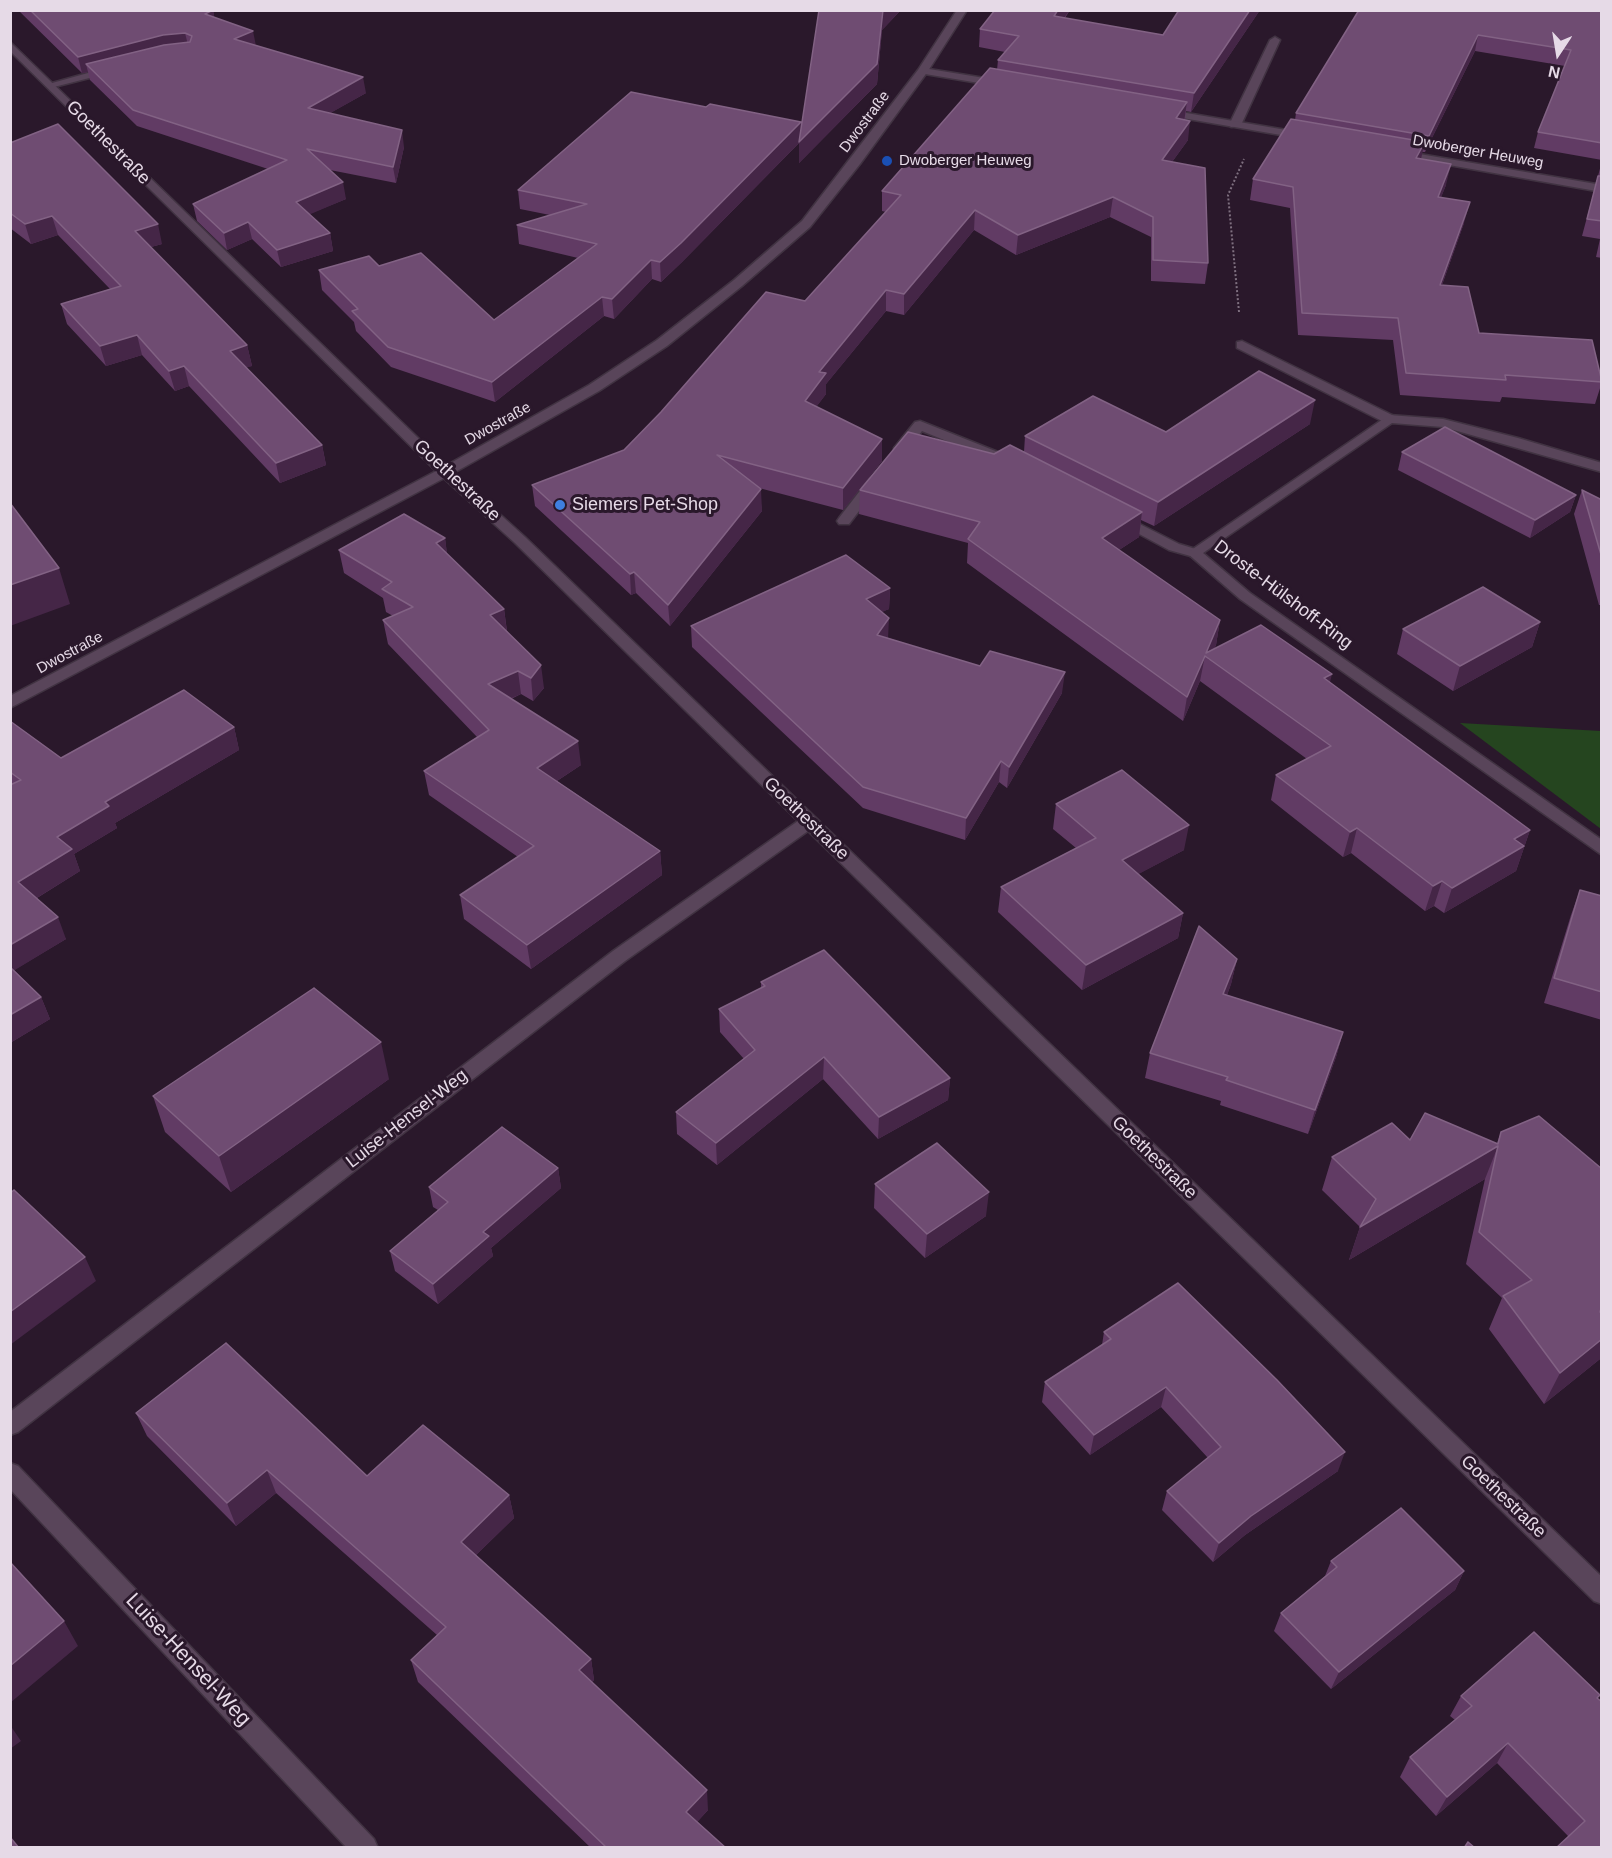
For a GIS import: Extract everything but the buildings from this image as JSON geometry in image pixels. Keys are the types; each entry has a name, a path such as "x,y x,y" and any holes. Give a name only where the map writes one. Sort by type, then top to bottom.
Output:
{"street":[{"name":"Dwostraße","path":"10,704 445,472 594,388 662,343 738,283 806,224 856,162 923,70 962,10"},
{"path":"1235,124 1275,40"},
{"name":"Goethestraße","path":"10,45 445,472 520,540 1602,1593"},
{"path":"50,85 126,66"},
{"path":"923,70 1016,87"},
{"path":"1155,111 1316,139"},
{"name":"Dwoberger Heuweg","path":"1386,151 1602,189"},
{"path":"1242,345 1389,419 1443,423 1602,468"},
{"name":"Droste-Hülshoff-Ring","path":"1389,419 1194,553 1245,596 1602,849"},
{"path":"844,521 920,425 1017,465"},
{"path":"1111,514 1174,547 1194,553"},
{"name":"Luise-Hensel-Weg","path":"10,1425 619,956 809,822"},
{"name":"Luise-Hensel-Weg","path":"10,1473 365,1848"}],"path":[{"path":"1242,345 1228,195 1258,128"}],"green space":[{"path":"1460,723 1601,731 1601,829"}],"place":[{"name":"Dwoberger Heuweg","path":"887,161"},
{"name":"Siemers Pet-Shop","path":"560,505"}]}
